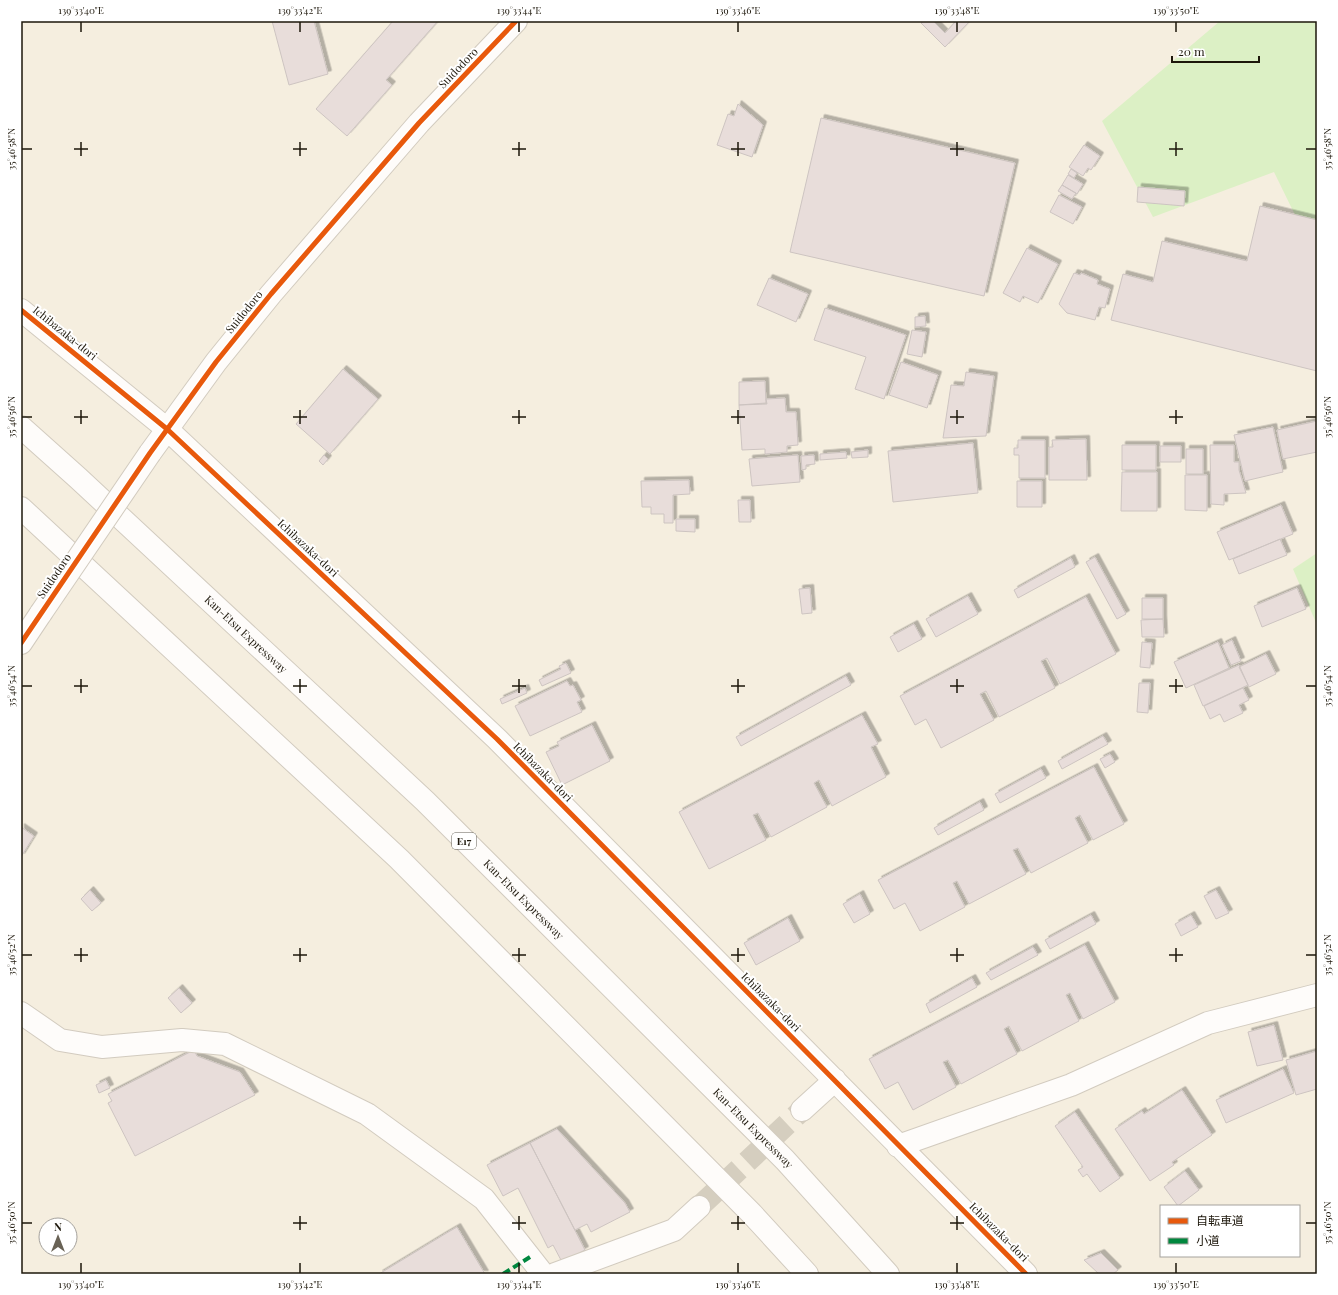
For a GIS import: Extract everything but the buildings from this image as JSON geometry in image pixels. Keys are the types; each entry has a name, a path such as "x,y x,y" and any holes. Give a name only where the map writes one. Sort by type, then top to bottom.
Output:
{"main road":[{"name":"Suidodoro","path":"21,643 150,453 216,362 271,294 419,123 516,21"},
{"name":"Ichibazaka-dori","path":"21,310 167,429 497,739 1026,1274"},
{"name":"Kan-Etsu Expressway","path":"21,427 78,478 425,802 785,1160 888,1274"},
{"path":"21,508 399,859 752,1214 807,1274"},
{"path":"898,1146 1071,1085 1208,1023 1317,995"},
{"path":"21,1013 60,1040 102,1047 182,1040 225,1044 367,1114 484,1199 543,1274"},
{"path":"802,1110 835,1080"},
{"path":"555,1274 674,1230 699,1207"}],"green space":[{"path":"1220,21 1317,21 1317,227 1296,217 1274,172 1153,217 1102,121"},
{"path":"1317,553 1317,625 1293,569"}],"tunnel":[{"path":"699,1207 802,1110"}],"marked path":[{"path":"503,1274 530,1257"}],"cycle path":[{"path":"21,643 150,453 216,362 271,294 419,123 516,21"},
{"path":"21,310 167,429 497,739 1026,1274"}]}
